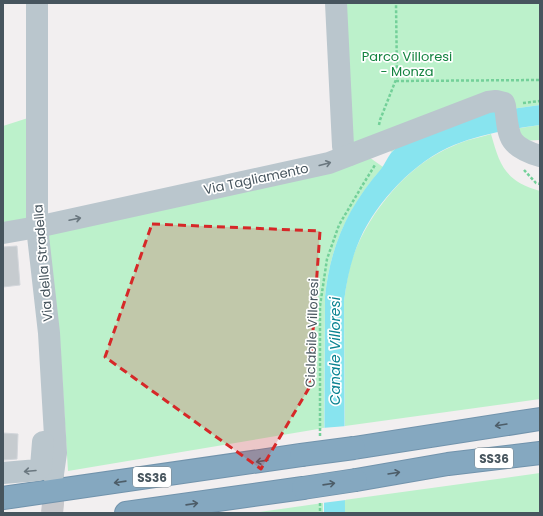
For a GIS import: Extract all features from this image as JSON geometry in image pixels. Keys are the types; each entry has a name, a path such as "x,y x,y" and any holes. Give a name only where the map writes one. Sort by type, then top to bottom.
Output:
{"highway":[{"name":"SS36","path":"3,498 301,456 540,419"},
{"name":"SS36","path":"126,513 311,493 356,480 448,464 540,453"},
{"path":"448,464 478,476 540,467"}],"street":[{"name":"Via della Stradella","path":"37,3 37,227 49,333 56,453 53,474"},
{"path":"336,3 343,146 344,150 349,155"},
{"name":"Via Tagliamento","path":"3,233 37,227 329,163 466,109 488,102 503,104 510,138"},
{"path":"510,138 540,144"},
{"path":"510,138 520,148 540,156"},
{"path":"3,473 38,470 41,467 43,437 53,414"}],"path":[{"name":"Ciclabile Villoresi","path":"320,443 320,306 326,259 339,225 379,161 382,150 377,137 380,120 397,77 396,3"},
{"path":"396,80 540,80"},
{"path":"311,493 320,513"}],"highlighted area":[{"path":"152,224 320,231 309,388 261,469 105,357"}],"green space":[{"name":"Parco Villoresi - Monza","path":"343,3 540,3 540,105 489,112 403,143 391,152 382,135 349,147"},
{"path":"28,118 29,221 3,225 3,126"},
{"path":"540,125 540,140 520,141 514,129"},
{"path":"491,134 501,163 511,177 528,187 540,191 540,399 345,426 344,301 352,259 359,241 379,208 405,178 420,165 436,154 458,144"},
{"path":"366,155 383,167 360,196 343,227 331,260 325,297 324,428 68,471 60,344 46,234"},
{"path":"540,473 540,513 345,513 344,500"},
{"path":"323,503 323,513 253,513"}],"water":[{"name":"Canale Villoresi","path":"540,105 540,125 507,130 475,138 454,145 425,161 387,197 367,225 360,239 352,262 344,301 345,513 324,513 325,297 331,261 342,228 369,183 391,153 403,143 489,112"}],"pier":[{"path":"347,426 346,500 322,503 322,428"}],"building":[{"path":"17,246 20,285 3,287 3,247"},
{"path":"3,433 18,434 17,459 3,460"}],"tunnel":[{"path":"52,513 53,474"}]}
